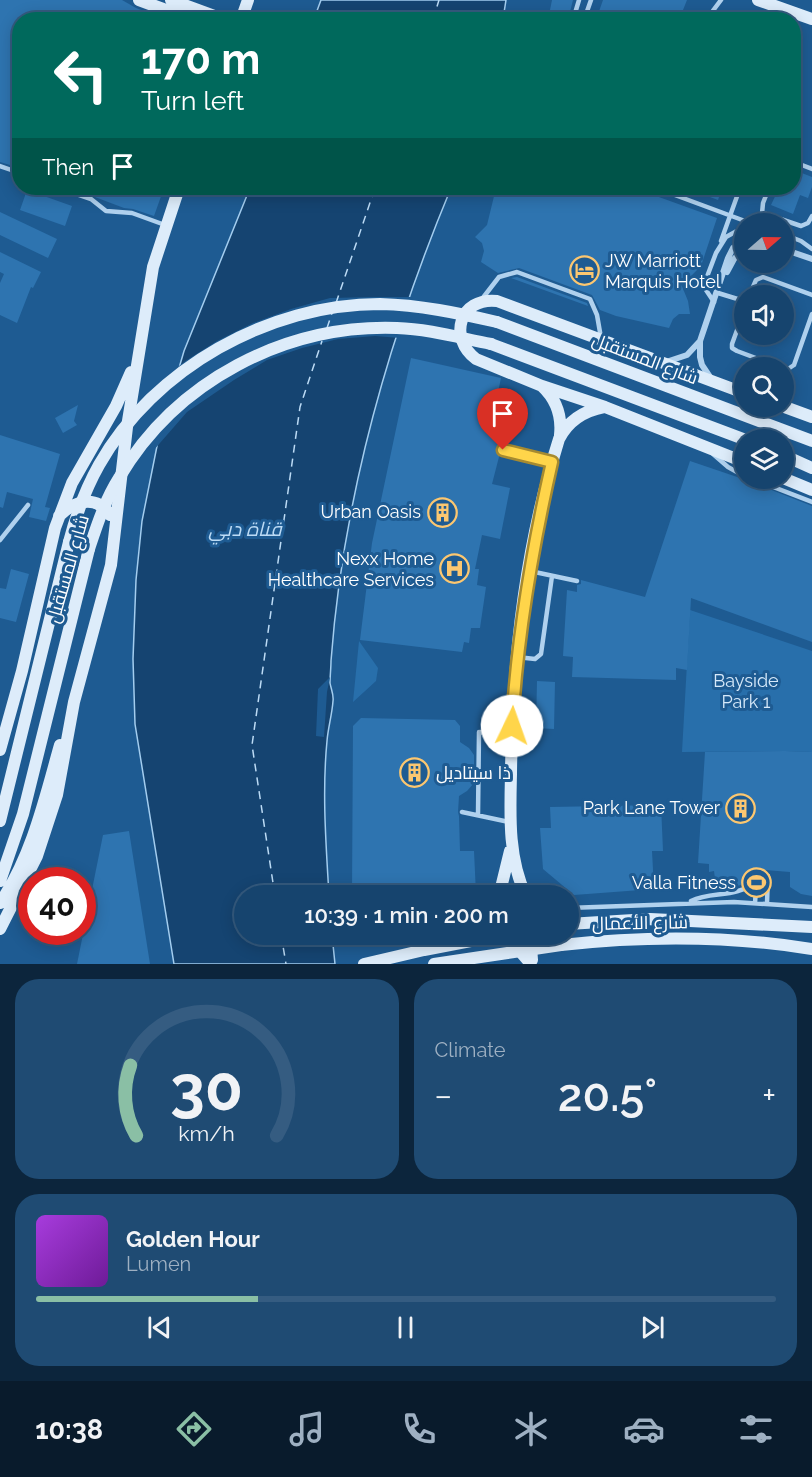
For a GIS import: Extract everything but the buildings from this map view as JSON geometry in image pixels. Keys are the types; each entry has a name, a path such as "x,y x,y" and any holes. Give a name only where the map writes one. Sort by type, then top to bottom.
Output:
{"street":[{"path":"139,0 171,12"},
{"path":"171,0 203,12"},
{"path":"758,0 780,12"},
{"path":"0,903 36,826 108,579 139,348 153,267 176,195"},
{"path":"717,383 702,365 700,341 730,253 734,248"},
{"path":"794,253 812,260"},
{"path":"721,284 734,259"},
{"name":"شارع المستقبل","path":"479,302 488,300 506,304 734,389"},
{"path":"479,302 468,310 461,322 459,333 462,344 476,359 734,458"},
{"name":"شارع المستقبل","path":"0,821 69,542 89,484 100,464 143,407 179,375 208,354 240,337 295,316 354,306 378,304 425,307 463,313 497,322 812,441"},
{"name":"شارع المستقبل","path":"0,881 23,814 89,549 117,480 143,443 191,396 228,370 278,347 332,332 377,328 421,330 491,344 734,435"},
{"path":"659,362 687,355 700,341"},
{"path":"0,750 22,671 41,580 59,516 72,483 122,392 139,348"},
{"path":"542,386 557,406 561,422 559,440"},
{"path":"521,885 516,871 512,844 512,736 517,657 529,570 552,462 563,431 578,417 605,407"},
{"path":"794,410 812,417"},
{"path":"767,424 812,433"},
{"path":"794,457 812,462"},
{"path":"794,459 812,468"},
{"path":"794,483 812,490"},
{"path":"59,516 69,506 82,501 97,504 108,512 115,524"},
{"path":"0,929 30,871 49,826 61,780 74,702"},
{"path":"503,885 512,844"},
{"name":"شارع الأعمال","path":"579,923 651,920 812,927"},
{"name":"شارع الأعمال","path":"434,964 561,945 620,940 690,940 783,945 812,949"},
{"path":"364,964 450,945"},
{"path":"516,945 532,964"},
{"path":"531,945 532,964"}],"lane":[{"path":"79,195 91,199 110,212 132,213 165,226"},
{"path":"674,195 734,217"},
{"path":"714,303 706,290 705,282 738,195"},
{"path":"763,213 766,195"},
{"path":"794,224 801,226 808,224 812,216"},
{"path":"720,244 734,231"},
{"path":"794,238 812,249"},
{"path":"479,302 499,277 517,272 585,295 590,299 597,315 602,340"},
{"path":"754,285 756,280 763,277 785,285"},
{"path":"794,288 812,295"},
{"path":"718,293 734,298"},
{"path":"794,365 812,314"},
{"path":"734,338 732,344 734,349 755,357"},
{"path":"707,447 720,461 734,470"},
{"path":"503,450 552,462"},
{"path":"778,489 812,502"},
{"path":"0,540 28,505"},
{"path":"529,570 577,581"},
{"path":"517,657 535,659 540,654 552,576"},
{"path":"478,815 479,732 512,736"},
{"path":"462,812 511,823"},
{"path":"755,903 757,878"},
{"path":"688,903 710,894 735,892 757,878 768,879 767,903"},
{"path":"579,908 688,903 767,903 812,907"}],"green space":[{"name":"Bayside Park 1","path":"690,610 812,651 812,752 682,752"},
{"path":"359,641 378,668 376,681 353,702"}],"water":[{"path":"321,0 506,0 504,12 317,12"},
{"name":"قناة دبي","path":"247,195 448,195 389,360 372,419 346,539 331,661 330,683 333,699 325,780 328,885 234,885 234,945 333,945 335,964 174,964 135,724 133,659 136,580 142,521 159,436 184,351"}],"pier":[{"path":"413,297 400,338 375,336 338,339 267,360 187,412 153,451 175,369 187,360 217,341 253,323 291,309 330,298"},
{"path":"330,677 324,737 316,736 318,689"}],"ferry route":[{"path":"435,12 439,0"},
{"path":"336,303 373,195"},
{"path":"327,328 332,313"},
{"path":"273,885 252,745 300,407 322,341"},
{"path":"283,945 286,964"}],"place":[{"name":"JW Marriott Marquis Hotel","path":"584,271"},
{"name":"Urban Oasis","path":"442,512"},
{"name":"Nexx Home Healthcare Services","path":"455,569"},
{"name":"ذا سيتاديل","path":"415,773"},
{"name":"Park Lane Tower","path":"741,808"},
{"name":"Valla Fitness","path":"757,883"}],"route":[{"path":"503,450 552,462 526,585 517,657 512,726"}]}
